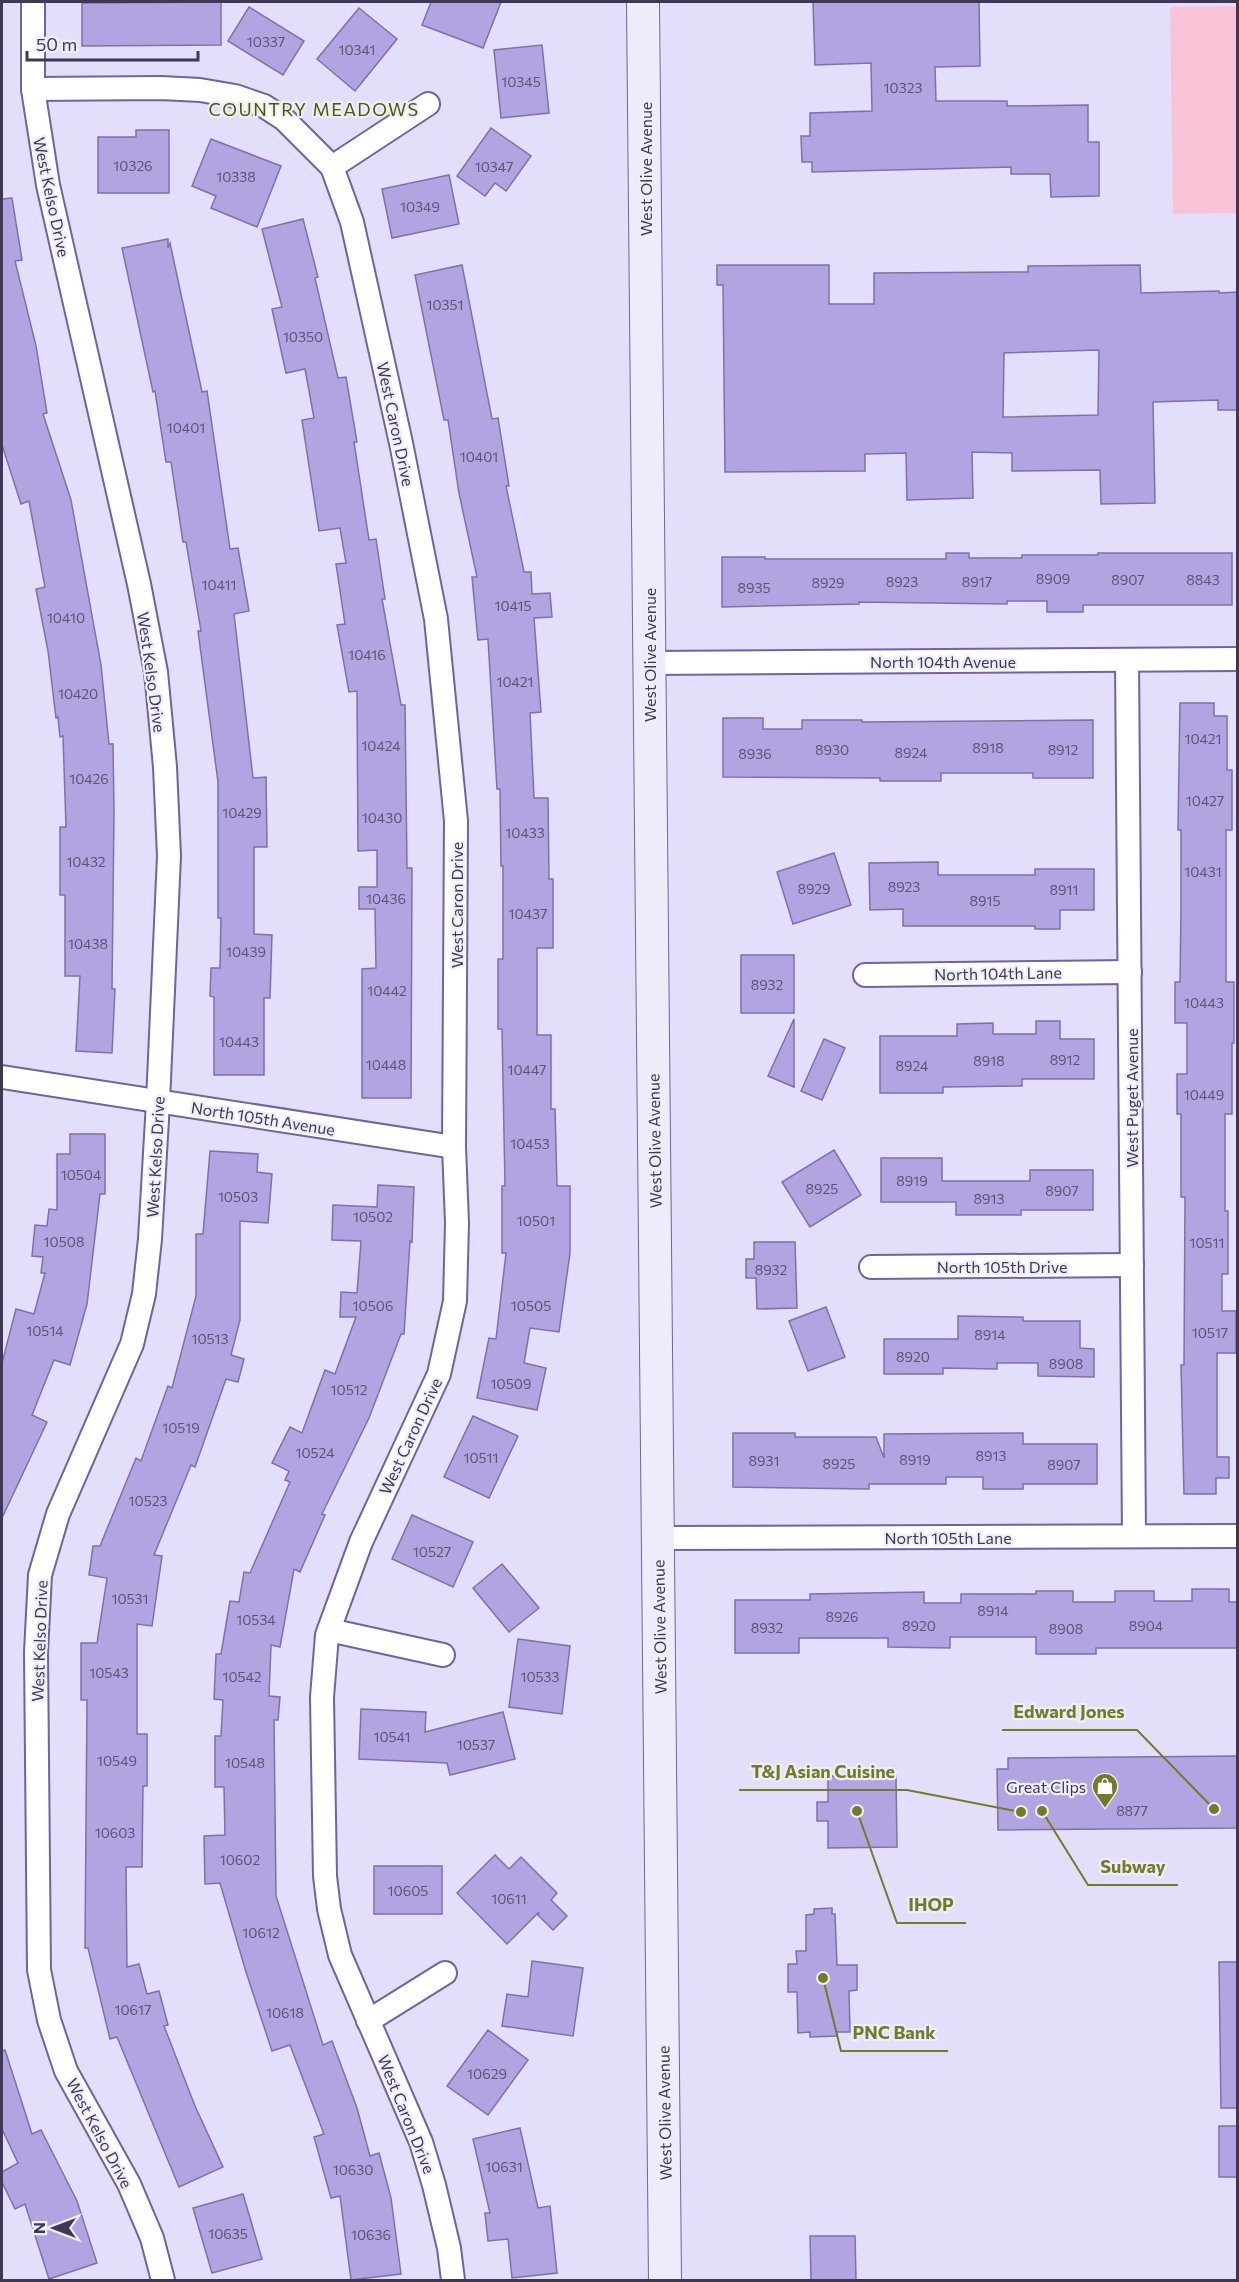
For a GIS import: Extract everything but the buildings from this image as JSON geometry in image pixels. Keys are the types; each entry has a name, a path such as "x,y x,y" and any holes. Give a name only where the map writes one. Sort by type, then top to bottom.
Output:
{"main road":[{"name":"West Olive Avenue","path":"644,2 665,2280"}],"street":[{"name":"West Kelso Drive","path":"33,2 33,89 48,184 139,584 156,672 165,767 169,856 158,1102 150,1239 144,1294 132,1344 58,1514 40,1575 36,1664 39,1970 49,2020 66,2071 129,2184 152,2238 163,2280"},
{"name":"West Caron Drive","path":"33,89 161,88 200,90 235,96 264,106 284,119 332,167 352,222 401,443 436,619 456,821 454,1147 457,1223 455,1301 439,1374 361,1542 329,1630 322,1697 325,1876 329,1909 340,1955 421,2142 434,2184 449,2248 453,2280"},
{"path":"332,167 428,104"},
{"name":"North 104th Avenue","path":"649,663 1238,659"},
{"name":"West Puget Avenue","path":"1127,660 1134,1536"},
{"name":"North 104th Lane","path":"866,975 1130,972"},
{"name":"North 105th Avenue","path":"2,1077 454,1147"},
{"name":"North 105th Drive","path":"871,1267 1132,1265"},
{"name":"North 105th Lane","path":"658,1538 1238,1536"},
{"path":"329,1630 443,1655"},
{"path":"368,2021 446,1973"}],"shaded area":[{"path":"1237,6 1237,213 1173,214 1170,7"}],"place":[{"name":"Great Clips","path":"1105,1809"},
{"name":"Edward Jones","path":"1214,1809"},
{"name":"IHOP","path":"857,1811"},
{"name":"Subway","path":"1042,1811"},
{"name":"T&J Asian Cuisine","path":"1021,1812"},
{"name":"PNC Bank","path":"823,1978"}],"district":[{"name":"COUNTRY MEADOWS","path":"314,109"}]}
